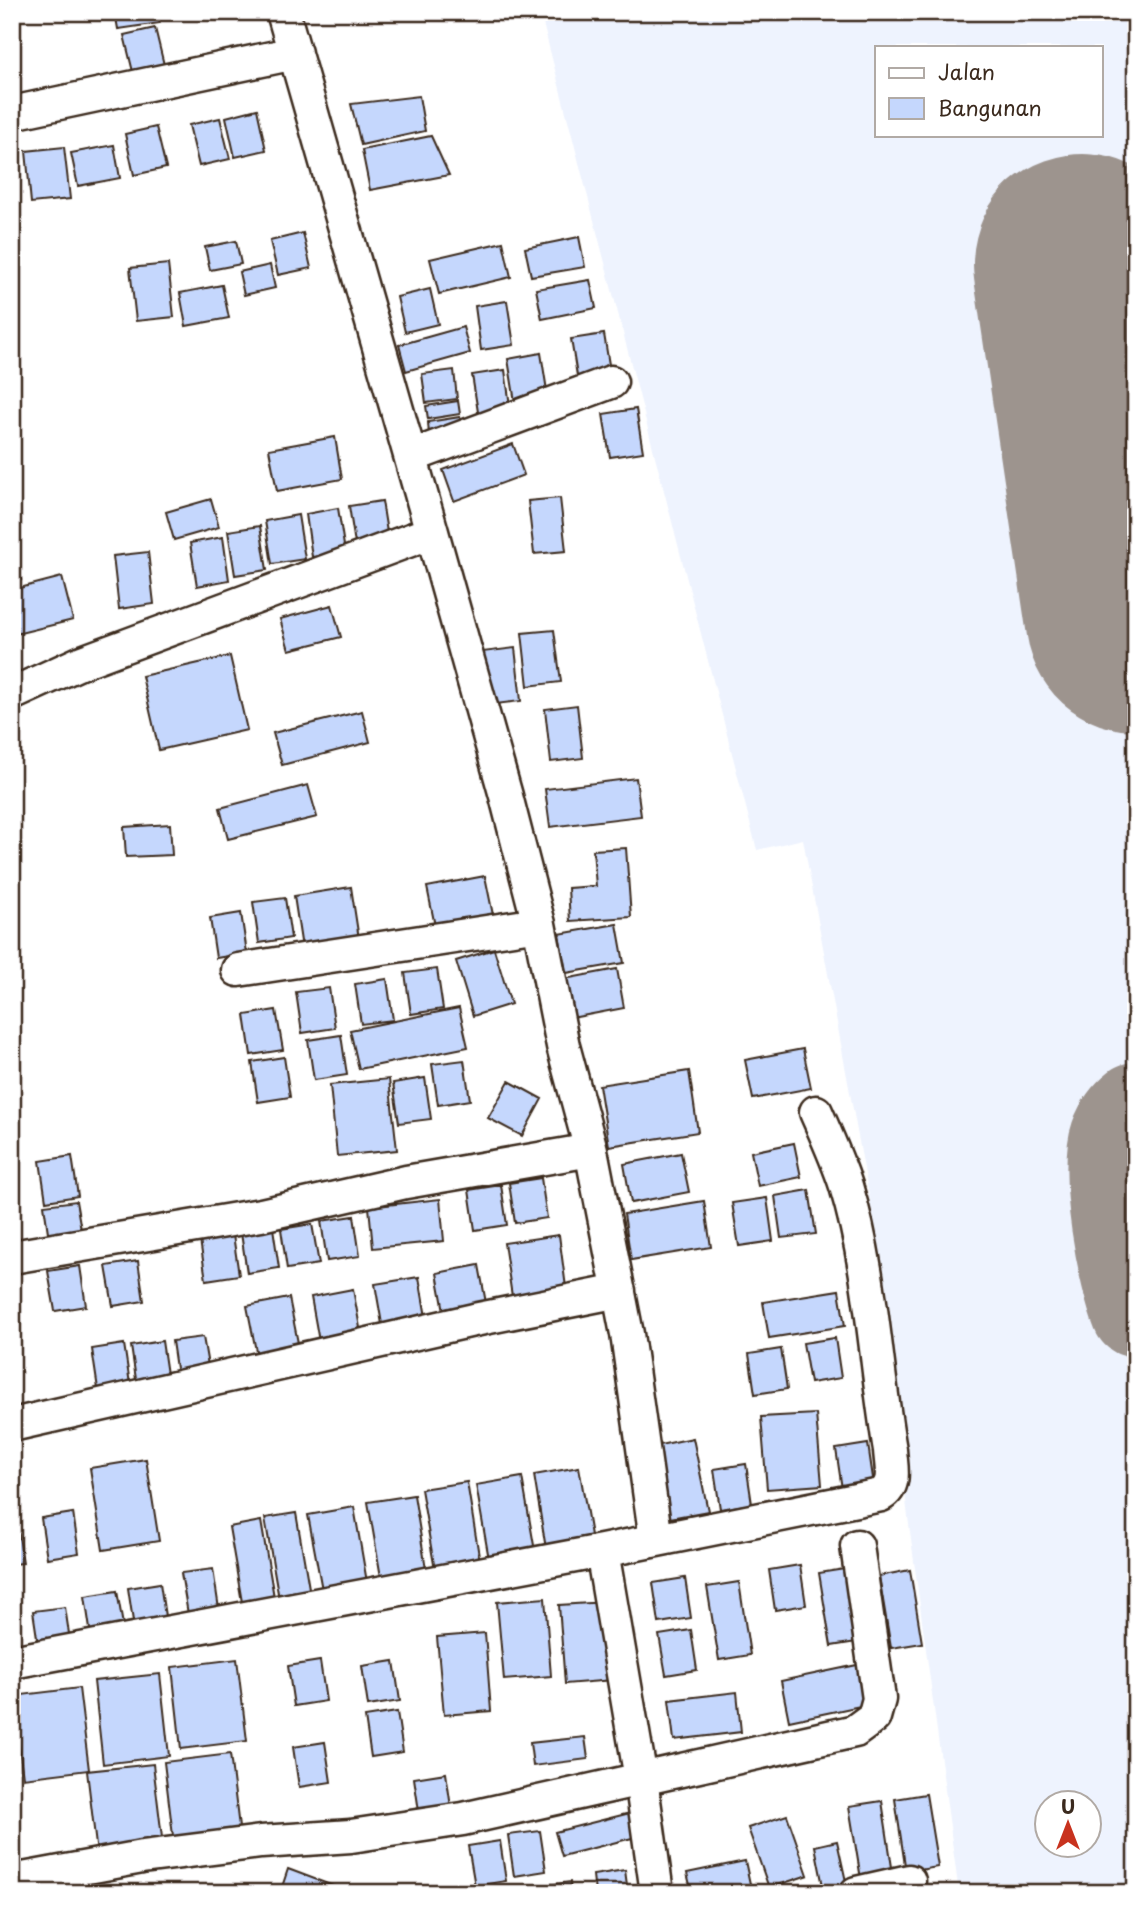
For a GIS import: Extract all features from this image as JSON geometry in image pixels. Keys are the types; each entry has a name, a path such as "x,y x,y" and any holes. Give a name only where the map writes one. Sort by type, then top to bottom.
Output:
{"street":[{"path":"283,12 479,695 538,924 563,1045 591,1150 619,1291 656,1540"},
{"path":"12,113 295,52"},
{"path":"412,456 611,382"},
{"path":"12,694 82,662 432,532"},
{"path":"238,970 538,924"},
{"path":"12,1662 602,1551 881,1495 891,1486 890,1450 860,1249 847,1189 816,1112"},
{"path":"12,1257 261,1215 406,1182 591,1150"},
{"path":"12,1425 474,1320 619,1291"},
{"path":"12,1881 142,1857 261,1842 351,1836 463,1819 855,1731 874,1717 879,1699 856,1546"},
{"path":"602,1551 641,1779 657,1893"},
{"path":"856,1893 909,1881"}],"shaded area":[{"path":"540,12 1136,12 1136,1893 959,1893 908,1517 870,1201 803,839 757,850"}],"building":[{"path":"115,12 158,12 160,23 118,29"},
{"path":"115,12 158,12 160,23 118,29"},
{"path":"155,28 165,69 134,76 124,35"},
{"path":"155,28 165,69 134,76 124,35"},
{"path":"419,96 425,131 361,145 351,104"},
{"path":"419,96 425,131 361,145 351,104"},
{"path":"257,109 266,150 235,157 226,117"},
{"path":"257,109 266,150 235,157 226,117"},
{"path":"220,118 230,159 199,166 189,125"},
{"path":"220,118 230,159 199,166 189,125"},
{"path":"156,127 166,168 134,175 125,134"},
{"path":"156,127 166,168 134,175 125,134"},
{"path":"431,136 449,175 370,190 362,150"},
{"path":"431,136 449,175 370,190 362,150"},
{"path":"114,145 120,178 78,186 71,153"},
{"path":"114,145 120,178 78,186 71,153"},
{"path":"64,147 70,199 31,203 26,151"},
{"path":"64,147 70,199 31,203 26,151"},
{"path":"12,181 16,218 12,218"},
{"path":"12,181 16,218 12,218"},
{"path":"303,233 311,268 278,275 270,241"},
{"path":"303,233 311,268 278,275 270,241"},
{"path":"579,237 585,267 531,276 525,248"},
{"path":"579,237 585,267 531,276 525,248"},
{"path":"236,241 241,264 210,270 205,247"},
{"path":"236,241 241,264 210,270 205,247"},
{"path":"503,242 511,277 439,294 430,259"},
{"path":"503,242 511,277 439,294 430,259"},
{"path":"168,264 174,317 136,321 130,268"},
{"path":"168,264 174,317 136,321 130,268"},
{"path":"270,265 275,288 244,295 239,272"},
{"path":"270,265 275,288 244,295 239,272"},
{"path":"590,280 596,308 542,319 536,289"},
{"path":"590,280 596,308 542,319 536,289"},
{"path":"222,285 229,318 186,326 180,293"},
{"path":"222,285 229,318 186,326 180,293"},
{"path":"430,289 438,324 405,332 397,297"},
{"path":"430,289 438,324 405,332 397,297"},
{"path":"507,301 514,345 481,350 475,306"},
{"path":"507,301 514,345 481,350 475,306"},
{"path":"463,327 470,353 406,371 399,345"},
{"path":"463,327 470,353 406,371 399,345"},
{"path":"604,334 611,377 578,382 571,339"},
{"path":"604,334 611,377 578,382 571,339"},
{"path":"541,353 548,397 515,402 508,359"},
{"path":"541,353 548,397 515,402 508,359"},
{"path":"454,370 457,399 426,403 422,374"},
{"path":"505,370 511,413 479,418 472,375"},
{"path":"505,370 511,413 479,418 472,375"},
{"path":"458,401 460,414 428,419 426,406"},
{"path":"636,409 643,452 610,457 603,414"},
{"path":"636,409 643,452 610,457 603,414"},
{"path":"460,417 462,430 429,435 428,422"},
{"path":"335,437 342,479 277,491 269,449"},
{"path":"335,437 342,479 277,491 269,449"},
{"path":"513,444 524,475 454,501 443,470"},
{"path":"513,444 524,475 454,501 443,470"},
{"path":"560,498 566,551 534,554 528,501"},
{"path":"560,498 566,551 534,554 528,501"},
{"path":"211,499 219,527 174,540 166,512"},
{"path":"211,499 219,527 174,540 166,512"},
{"path":"382,501 389,545 356,550 349,506"},
{"path":"382,501 389,545 356,550 349,506"},
{"path":"338,508 345,552 312,557 306,514"},
{"path":"338,508 345,552 312,557 306,514"},
{"path":"298,515 305,559 272,564 265,521"},
{"path":"298,515 305,559 272,564 265,521"},
{"path":"260,526 267,570 235,575 228,531"},
{"path":"260,526 267,570 235,575 228,531"},
{"path":"223,537 229,580 197,586 190,543"},
{"path":"223,537 229,580 197,586 190,543"},
{"path":"148,552 154,604 119,609 113,556"},
{"path":"148,552 154,604 119,609 113,556"},
{"path":"17,563 21,580 12,582 12,564"},
{"path":"17,563 21,580 12,582 12,564"},
{"path":"62,577 73,620 12,635 12,590"},
{"path":"62,577 73,620 12,635 12,590"},
{"path":"332,605 341,637 289,650 280,619"},
{"path":"332,605 341,637 289,650 280,619"},
{"path":"554,630 561,682 528,686 522,633"},
{"path":"554,630 561,682 528,686 522,633"},
{"path":"515,648 521,701 488,705 482,652"},
{"path":"230,656 247,730 159,750 142,676"},
{"path":"230,656 247,730 159,750 142,676"},
{"path":"577,705 583,758 551,762 545,709"},
{"path":"362,711 370,742 282,765 273,733"},
{"path":"636,778 641,816 550,827 545,789"},
{"path":"308,785 317,817 228,839 220,808"},
{"path":"170,824 172,855 126,857 124,827"},
{"path":"626,848 631,917 570,921 568,888 596,886 593,850"},
{"path":"485,876 493,915 435,926 427,887"},
{"path":"351,887 359,939 302,948 294,896"},
{"path":"285,898 291,938 259,943 253,902"},
{"path":"241,913 247,953 216,958 210,918"},
{"path":"617,924 624,963 566,973 559,934"},
{"path":"494,949 511,1004 473,1016 456,961"},
{"path":"437,969 443,1009 411,1014 405,973"},
{"path":"617,969 624,1008 566,1019 559,980"},
{"path":"387,979 393,1020 361,1024 355,984"},
{"path":"329,988 335,1028 302,1033 296,992"},
{"path":"459,1008 468,1047 359,1069 350,1030"},
{"path":"276,1010 283,1050 251,1055 245,1015"},
{"path":"341,1035 347,1075 314,1080 308,1040"},
{"path":"803,1049 811,1088 753,1099 745,1060"},
{"path":"284,1057 290,1097 258,1102 252,1062"},
{"path":"464,1060 470,1100 438,1105 432,1064"},
{"path":"689,1071 698,1132 609,1146 599,1085"},
{"path":"425,1078 431,1119 399,1123 393,1083"},
{"path":"389,1079 397,1150 337,1156 330,1085"},
{"path":"509,1081 542,1099 522,1136 488,1118"},
{"path":"794,1143 801,1177 758,1186 751,1152"},
{"path":"681,1153 689,1192 631,1203 624,1164"},
{"path":"72,1156 78,1196 46,1201 40,1161"},
{"path":"541,1178 547,1218 515,1223 509,1183"},
{"path":"501,1185 507,1225 475,1230 469,1190"},
{"path":"809,1190 816,1234 781,1238 775,1196"},
{"path":"767,1198 773,1241 739,1246 732,1203"},
{"path":"440,1199 444,1241 373,1248 369,1207"},
{"path":"76,1201 83,1241 50,1246 44,1205"},
{"path":"704,1201 711,1247 631,1260 624,1214"},
{"path":"354,1216 360,1256 327,1261 321,1221"},
{"path":"312,1224 319,1264 287,1269 281,1229"},
{"path":"273,1228 279,1268 247,1273 241,1233"},
{"path":"233,1235 239,1275 206,1280 200,1240"},
{"path":"559,1235 567,1295 513,1303 504,1243"},
{"path":"138,1261 144,1301 113,1306 106,1266"},
{"path":"479,1265 488,1314 446,1322 437,1273"},
{"path":"80,1266 86,1306 55,1311 48,1271"},
{"path":"419,1277 426,1317 382,1324 375,1284"},
{"path":"353,1289 362,1339 320,1347 311,1297"},
{"path":"839,1290 845,1326 769,1338 763,1302"},
{"path":"289,1298 299,1348 257,1356 247,1306"},
{"path":"203,1337 210,1377 178,1382 172,1341"},
{"path":"835,1338 841,1378 810,1383 803,1343"},
{"path":"162,1341 168,1381 137,1386 131,1346"},
{"path":"124,1344 130,1384 98,1389 92,1349"},
{"path":"781,1349 787,1389 755,1394 749,1354"},
{"path":"816,1414 822,1485 767,1489 761,1417"},
{"path":"693,1438 708,1511 670,1518 655,1446"},
{"path":"868,1444 874,1485 842,1489 836,1449"},
{"path":"146,1459 159,1541 103,1550 90,1468"},
{"path":"746,1464 752,1504 720,1509 714,1469"},
{"path":"12,1466 18,1500 12,1501"},
{"path":"579,1467 593,1547 547,1555 534,1475"},
{"path":"522,1477 536,1557 490,1565 476,1485"},
{"path":"467,1482 480,1562 435,1570 421,1489"},
{"path":"414,1495 427,1575 382,1583 368,1502"},
{"path":"354,1507 368,1588 323,1595 308,1515"},
{"path":"73,1513 79,1553 47,1558 41,1518"},
{"path":"296,1513 310,1594 279,1599 265,1518"},
{"path":"261,1521 275,1603 243,1608 229,1527"},
{"path":"17,1522 23,1563 12,1564 12,1523"},
{"path":"800,1565 806,1605 775,1610 769,1570"},
{"path":"851,1568 863,1641 831,1646 819,1573"},
{"path":"213,1569 219,1609 188,1614 181,1573"},
{"path":"910,1570 922,1643 891,1648 879,1576"},
{"path":"685,1578 691,1618 659,1623 653,1583"},
{"path":"739,1582 750,1655 719,1660 707,1587"},
{"path":"160,1583 166,1623 134,1628 128,1588"},
{"path":"117,1591 124,1631 91,1636 85,1596"},
{"path":"545,1598 551,1676 504,1680 497,1602"},
{"path":"606,1602 613,1680 565,1684 559,1605"},
{"path":"65,1607 71,1647 39,1651 33,1611"},
{"path":"691,1630 697,1670 666,1675 659,1635"},
{"path":"485,1633 491,1711 444,1715 437,1637"},
{"path":"237,1659 247,1741 181,1749 172,1667"},
{"path":"320,1661 326,1701 294,1706 288,1666"},
{"path":"394,1661 400,1701 368,1706 362,1666"},
{"path":"857,1665 865,1705 789,1721 781,1681"},
{"path":"160,1674 169,1756 103,1764 94,1681"},
{"path":"79,1688 89,1770 23,1778 13,1696"},
{"path":"737,1692 741,1732 674,1740 669,1700"},
{"path":"397,1712 403,1752 371,1757 365,1717"},
{"path":"585,1737 588,1759 533,1766 530,1743"},
{"path":"325,1742 331,1782 299,1787 293,1747"},
{"path":"230,1754 240,1836 174,1844 164,1762"},
{"path":"153,1764 163,1846 97,1854 87,1771"},
{"path":"446,1773 452,1814 420,1818 414,1778"},
{"path":"926,1794 938,1867 906,1872 895,1799"},
{"path":"882,1801 893,1874 861,1879 849,1806"},
{"path":"630,1813 636,1837 562,1856 555,1832"},
{"path":"787,1815 808,1875 769,1888 748,1828"},
{"path":"540,1831 546,1871 514,1876 508,1835"},
{"path":"500,1841 506,1881 475,1886 468,1846"},
{"path":"837,1841 847,1886 824,1891 815,1846"},
{"path":"745,1861 752,1893 692,1893 687,1873"},
{"path":"288,1869 336,1887 333,1893 280,1893"},
{"path":"625,1870 628,1893 595,1893 593,1875"},
{"path":"570,1882 571,1893 538,1893 537,1886"}],"taxiway":[{"path":"1136,1106 1123,1120 1114,1137 1110,1174 1115,1226 1125,1277 1136,1314"}],"runway":[{"path":"1083,264 1136,621"}]}
